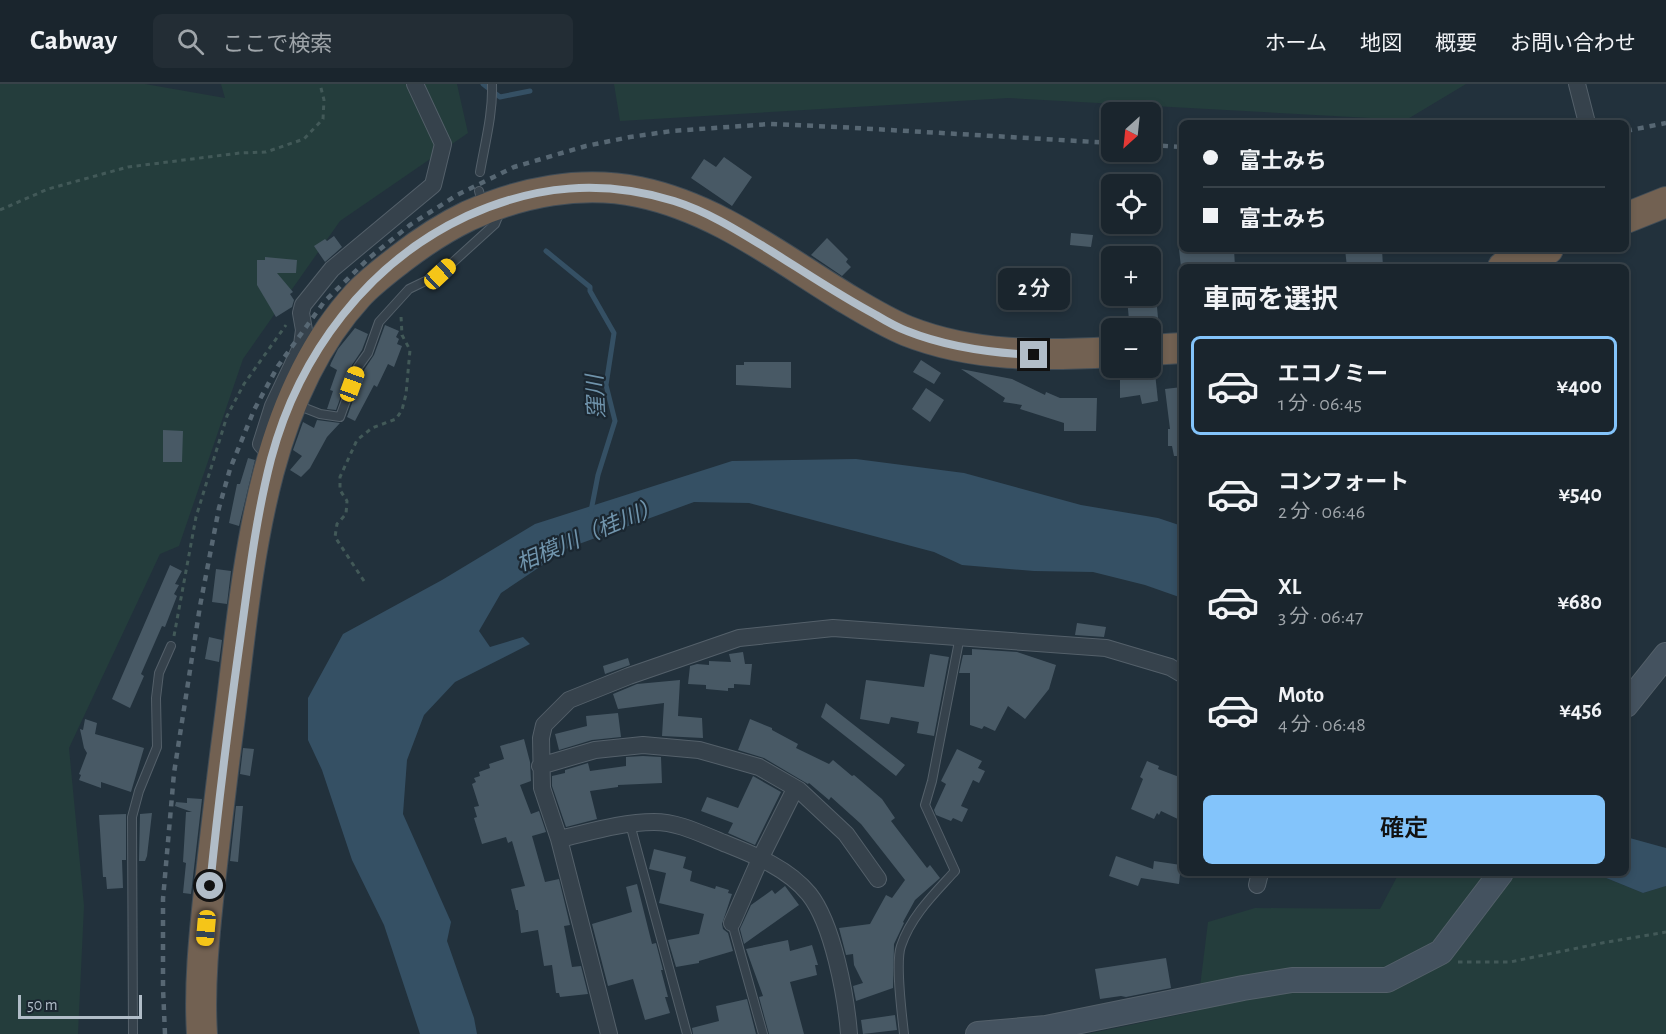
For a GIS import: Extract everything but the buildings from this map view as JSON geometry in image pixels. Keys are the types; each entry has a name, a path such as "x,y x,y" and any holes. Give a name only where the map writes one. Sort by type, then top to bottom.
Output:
{"highway":[{"path":"202,1034 201,975 216,829 256,530 272,456 291,403 329,332 359,294 422,242 487,201 563,189 595,187 636,191 676,201 714,217 862,308 904,330 947,344 1000,354 1051,356 1101,353"},
{"path":"1629,217 1666,202"},
{"path":"1510,264 1540,252"},
{"path":"1161,349 1179,348"}],"street":[{"path":"272,456 261,444 273,406 302,345 303,305 332,269 433,185 443,144 415,84"},
{"path":"1577,84 1586,120"},
{"path":"609,1034 559,839 542,788 540,766 544,725 568,700 739,638 833,628 1106,648 1170,667 1179,672"},
{"path":"1629,701 1666,656"},
{"path":"540,766 595,750 643,745 699,750 759,767 799,790 846,834 878,879"},
{"path":"732,923 760,859 795,789"},
{"path":"559,839 630,824 654,822 678,824 783,870 809,895 827,928 843,990 849,1034"},
{"path":"978,1034 1046,1028 1292,980 1387,980 1441,952 1499,876"}],"lane":[{"path":"480,172 488,133 493,96 492,84"},
{"path":"291,403 320,414 340,417 358,367 368,353 379,322 409,289 440,274 495,224 501,210 487,201"},
{"path":"904,1034 899,991 900,948 916,914 955,871 925,805 932,781 960,636"},
{"path":"134,1034 132,817 139,791 157,747 156,698 159,673 171,646"},
{"path":"630,824 687,1034"},
{"path":"732,923 763,1034"}],"path":[{"path":"0,210 48,189 128,167 240,153 266,152 304,139 323,119 324,100 320,84"},
{"path":"364,581 335,537 337,524 346,514 347,501 340,490 340,477 357,440 372,428 396,419 402,410 406,394 410,350 402,335 401,313 396,303"},
{"path":"171,646 180,613 196,517 227,416 244,384 303,305"},
{"path":"1419,964 1510,962 1602,942 1666,932"}],"green space":[{"path":"0,84 145,84 225,98 221,84 457,84 468,133 340,221 243,359 179,546 160,554 69,748 84,906 78,1034 0,1034"},
{"path":"614,84 1466,84 1406,120 1161,106 1161,102 1101,103 1009,98 620,121"},
{"path":"1397,876 1601,876 1643,893 1666,886 1666,1034 1087,1034 1197,1011 1208,922 1255,908 1380,909"}],"water":[{"name":"相模川（桂川）","path":"856,459 964,473 1081,505 1158,518 1179,525 1179,597 1145,585 1093,572 1034,571 962,565 934,552 749,503 694,502 568,548 501,593 479,631 490,647 523,637 530,644 455,682 424,715 407,760 403,814 451,922 447,941 474,1018 477,1034 420,1034 384,925 352,860 322,770 308,740 308,698 343,634 442,580 535,524 732,461"},
{"path":"1629,838 1666,848 1666,886 1643,893 1601,876 1629,876"}],"waterway":[{"name":"窪川","path":"483,84 500,97 530,91"},
{"name":"窪川","path":"546,251 590,287 590,291 614,333 606,385 615,421 598,475 591,511"}],"railway":[{"path":"1629,130 1666,123"},
{"path":"165,1034 163,899 174,773 200,606 219,508 230,469 254,410 278,366 324,302 368,259 410,225 457,195 514,167 586,146 630,137 672,131 770,124 1101,142"},
{"path":"1161,146 1179,147"}],"route":[{"path":"210,886 220,789 249,575 272,456 291,403 329,332 359,294 422,242 447,226 484,209 527,195 595,187 636,191 676,201 714,217 862,308 904,330 947,344 1000,354 1034,355"}]}
